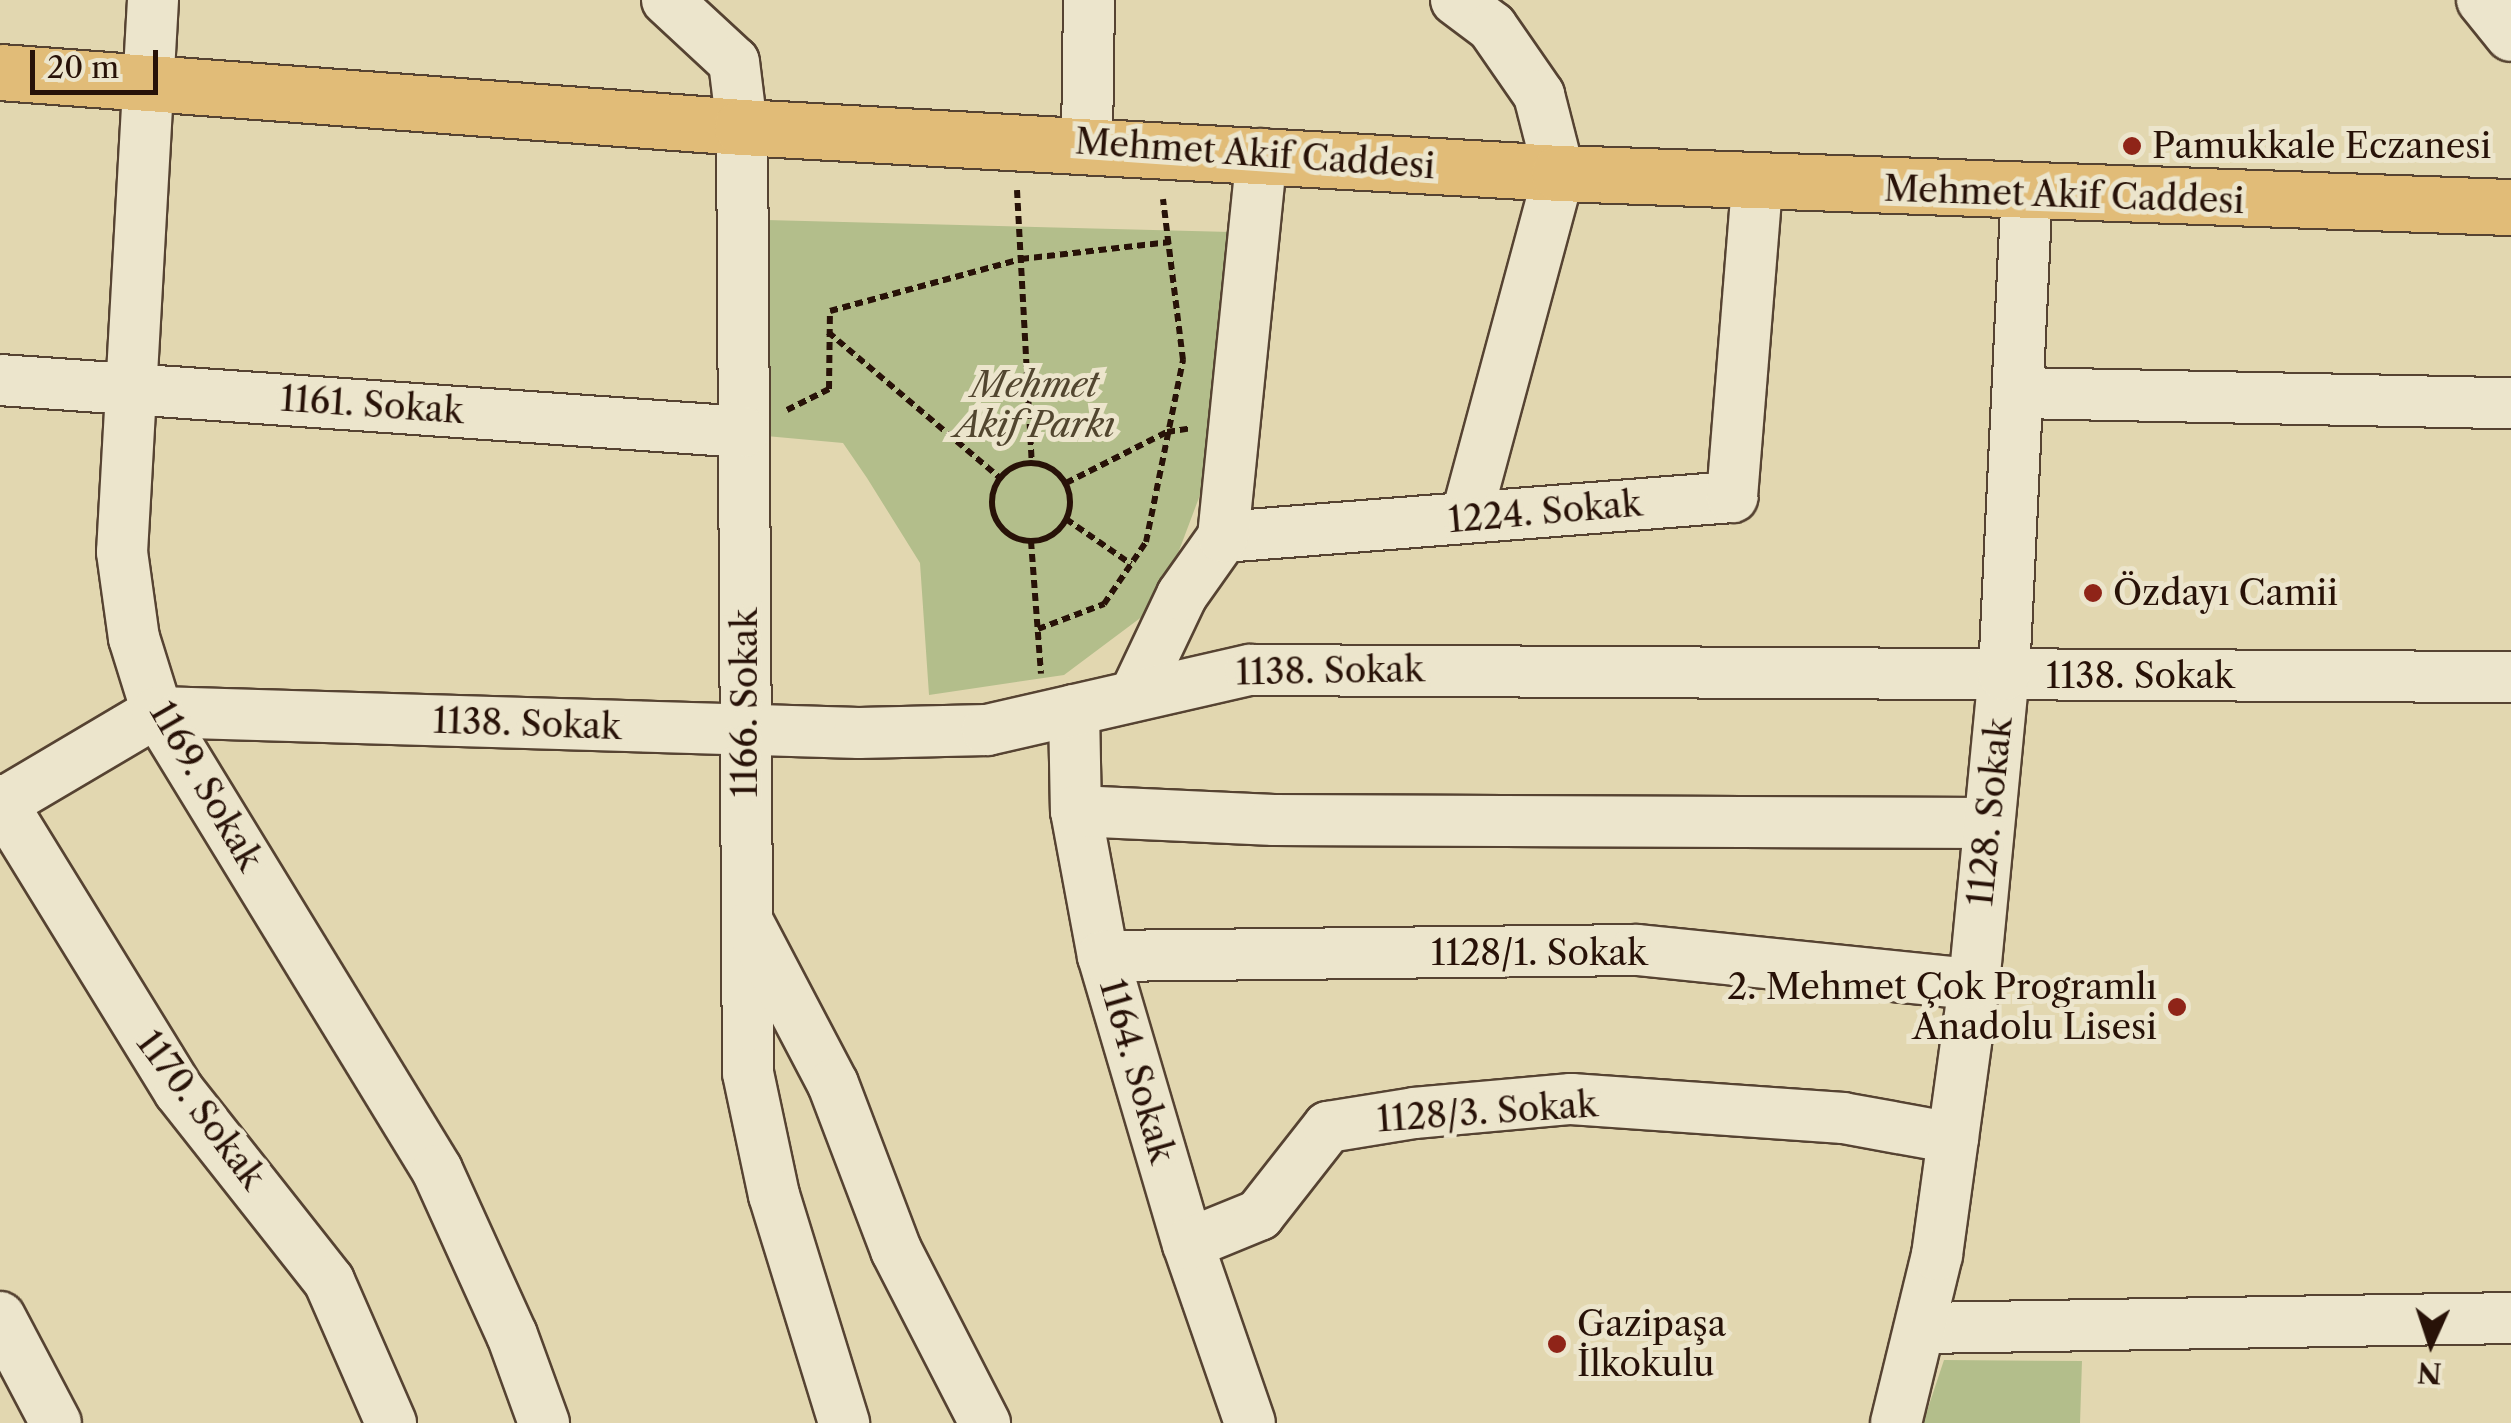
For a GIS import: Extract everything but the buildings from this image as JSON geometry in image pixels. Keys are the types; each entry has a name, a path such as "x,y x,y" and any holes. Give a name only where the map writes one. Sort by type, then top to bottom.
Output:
{"main road":[{"name":"Mehmet Akif Caddesi","path":"0,72 742,127 1087,142 1757,184 2511,207"}],"street":[{"name":"1169. Sokak","path":"153,0 122,552 134,638 157,712 437,1170 512,1335 544,1423"},
{"name":"1166. Sokak","path":"667,0 734,62 742,127 748,1073 774,1195 844,1423"},
{"path":"1087,142 1089,0"},
{"path":"1456,0 1492,27 1539,95 1558,173 1466,518"},
{"path":"1136,692 1182,595 1223,537 1262,154"},
{"name":"1224. Sokak","path":"1223,537 1732,497 1757,184"},
{"name":"1128. Sokak","path":"1896,1423 1922,1328 1974,984 2004,676 2020,393 2026,194"},
{"name":"1161. Sokak","path":"0,380 743,432"},
{"path":"2020,393 2511,404"},
{"name":"1138. Sokak","path":"157,712 745,731 988,730 1136,692 1250,670 2511,677"},
{"path":"1,802 157,712"},
{"name":"1164. Sokak","path":"1060,713 1103,956 1188,1244 1250,1423"},
{"name":"1170. Sokak","path":"1,802 180,1091 329,1281 392,1423"},
{"path":"1076,811 1274,820 1987,823"},
{"path":"745,917 833,1084 896,1250 984,1423"},
{"name":"1128/1. Sokak","path":"1103,956 1637,950 1974,984"},
{"name":"1128/3. Sokak","path":"1188,1244 1259,1215 1328,1127 1414,1113 1571,1100 1843,1118 1953,1138"},
{"path":"0,1317 56,1423"},
{"path":"1922,1328 2511,1318"}],"path":[{"path":"1014,139 1032,463"},
{"path":"743,432 829,389 830,310 1020,259 1170,242 1183,360 1146,542 1104,604 1038,629"},
{"path":"828,332 1000,478"},
{"path":"1066,483 1167,432 1235,420"},
{"path":"1032,463 1046,465 1066,483 1066,519 1056,532 1031,541 999,524 992,502 1000,478 1032,463"},
{"path":"1066,519 1131,564"},
{"path":"1031,541 1038,629 1060,713"}],"green space":[{"name":"Mehmet Akif Parkı","path":"766,220 1231,232 1212,463 1159,604 1064,675 929,695 920,563 867,478 843,443 766,436"},
{"path":"1944,1360 2082,1361 2080,1423 1923,1423"}],"place":[{"name":"Pamukkale Eczanesi","path":"2132,146"},
{"name":"Özdayı Camii","path":"2093,593"},
{"name":"2. Mehmet Çok Programlı Anadolu Lisesi","path":"2177,1007"},
{"name":"Gazipaşa İlkokulu","path":"1557,1344"}]}
